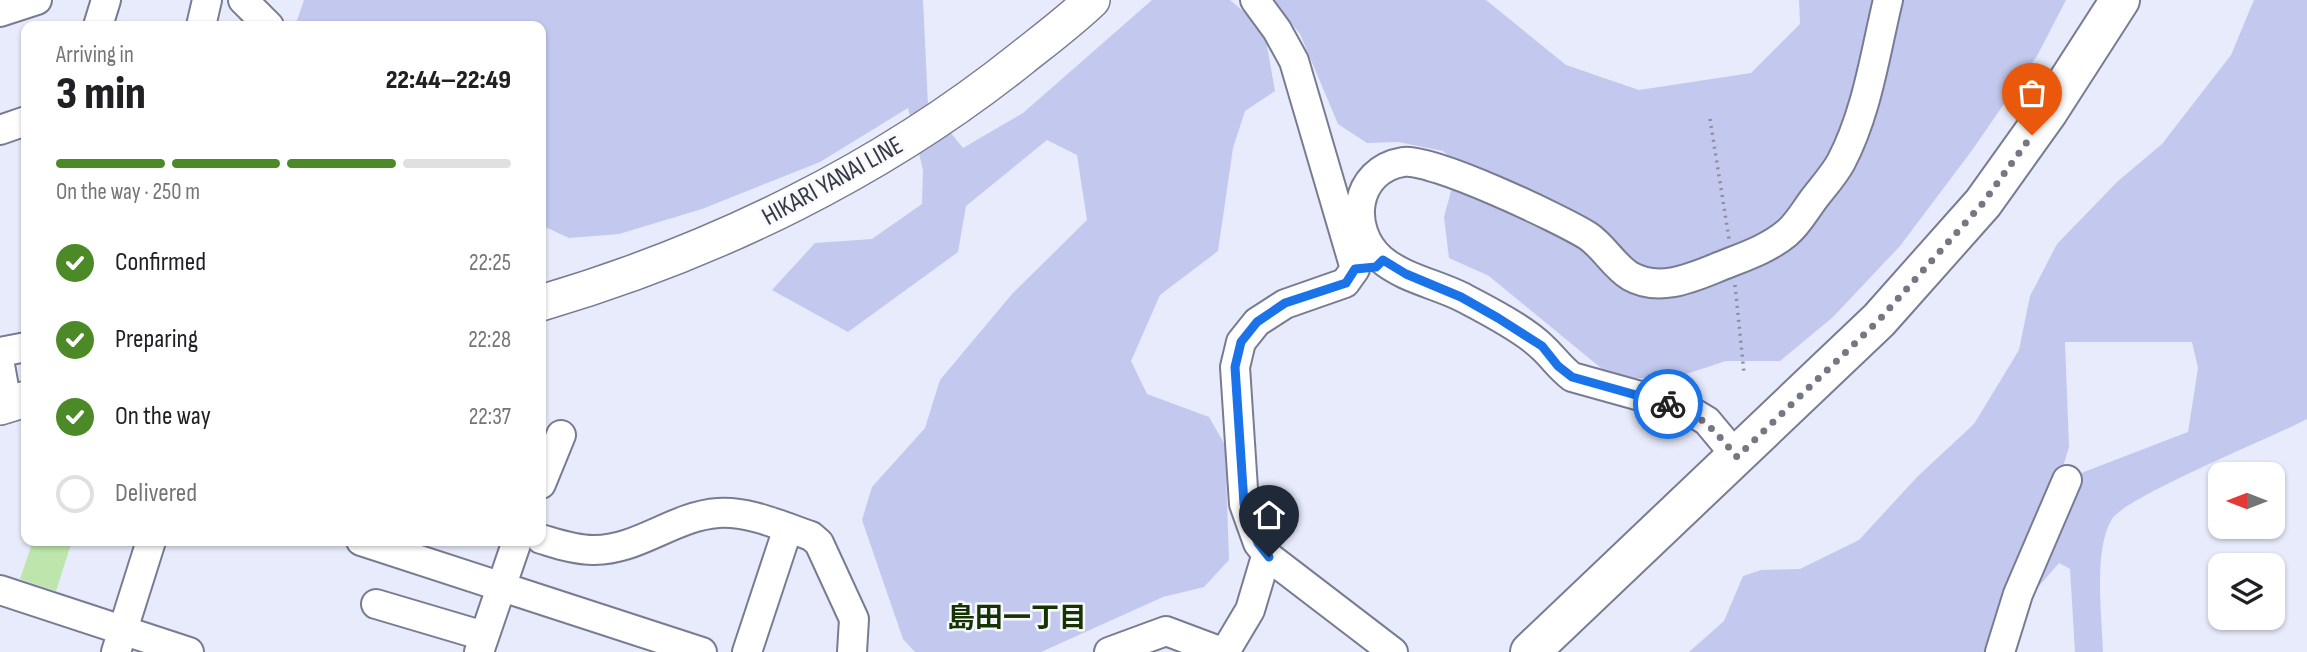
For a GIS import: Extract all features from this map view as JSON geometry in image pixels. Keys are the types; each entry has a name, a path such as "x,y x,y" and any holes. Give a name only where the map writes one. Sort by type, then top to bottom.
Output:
{"highway":[{"path":"1530,652 1879,320 1983,203 2048,112 2120,0"}],"main road":[{"name":"HIKARI YANAI LINE","path":"546,302 621,280 734,234 857,170 971,99 1092,0"}],"street":[{"path":"0,12 37,0"},
{"path":"100,21 106,0"},
{"path":"202,21 207,0"},
{"path":"243,0 263,21"},
{"path":"1255,0 1277,30 1294,61 1355,269 1346,283 1285,303 1257,322 1241,342 1235,367 1244,504 1258,543 1269,557 1393,652"},
{"path":"1737,457 1707,421 1687,409 1572,377 1558,366 1542,346 1498,318 1461,297 1406,274 1383,260 1367,245 1359,224 1359,203 1366,185 1381,169 1404,161 1435,167 1560,220 1590,238 1629,275 1649,283 1679,282 1768,246 1788,232 1840,163 1858,121 1888,0"},
{"path":"0,130 21,123"},
{"path":"1355,269 1376,267 1383,260"},
{"path":"0,352 21,348"},
{"path":"0,365 11,403"},
{"path":"546,472 562,435"},
{"path":"2000,652 2018,594 2067,480"},
{"path":"546,541 565,547 595,550 621,546 680,522 715,513 742,513 811,536 819,543 854,620 852,652"},
{"path":"747,652 788,528"},
{"path":"119,641 149,546"},
{"path":"377,546 702,652"},
{"path":"376,604 482,644 515,546"},
{"path":"1109,652 1166,631 1224,652 1250,610 1264,563 1269,557"},
{"path":"0,590 119,641 189,652"}],"path":[{"path":"1710,119 1732,261 1744,373"}],"shaded area":[{"path":"304,0 923,0 928,105 963,148 1023,113 1152,0 1230,0 1264,29 1275,91 1245,111 1233,148 1218,251 1160,295 1131,361 1147,394 1209,417 1225,445 1229,560 1204,587 1163,597 1041,652 915,652 903,639 862,520 872,487 925,428 940,380 1012,294 1087,220 1077,155 1047,140 966,206 958,252 848,332 772,290 815,243 872,239 922,204 923,170 908,108 820,162 702,209 619,234 569,238 546,227 546,21 297,21"},
{"path":"1273,0 1486,0 1566,65 1639,90 1751,73 1800,24 1799,0 2066,0 2037,56 1973,149 1900,246 1833,317 1780,361 1726,361 1674,378 1613,378 1489,276 1449,258 1444,217 1458,165 1443,151 1398,142 1367,143 1338,124 1300,34"},
{"path":"2254,0 2307,0 2307,419 2214,462 2208,462 2208,465 2144,496 2112,519 2102,548 2100,602 2103,652 2075,652 2070,569 2059,563 2032,594 2076,475 2188,432 2198,368 2192,342 2065,342 2069,447 2006,652 1689,652 1724,621 1743,576 1761,570 1800,569 1859,540 1918,476 1974,424 2019,350 2030,296 2057,244 2118,181 2162,144 2231,55"}],"building":[{"path":"31,546 70,546 56,591 20,579"}],"way so far":[{"path":"1668,404 1687,409 1707,421 1737,457 1879,320 1983,203 2032,135"}],"district":[{"name":"島田一丁目","path":"1017,617"}],"route":[{"path":"1269,557 1258,543 1244,504 1235,367 1241,342 1257,322 1285,303 1346,283 1355,269 1376,267 1383,260 1406,274 1461,297 1498,318 1542,346 1558,366 1572,377 1668,404"}]}
